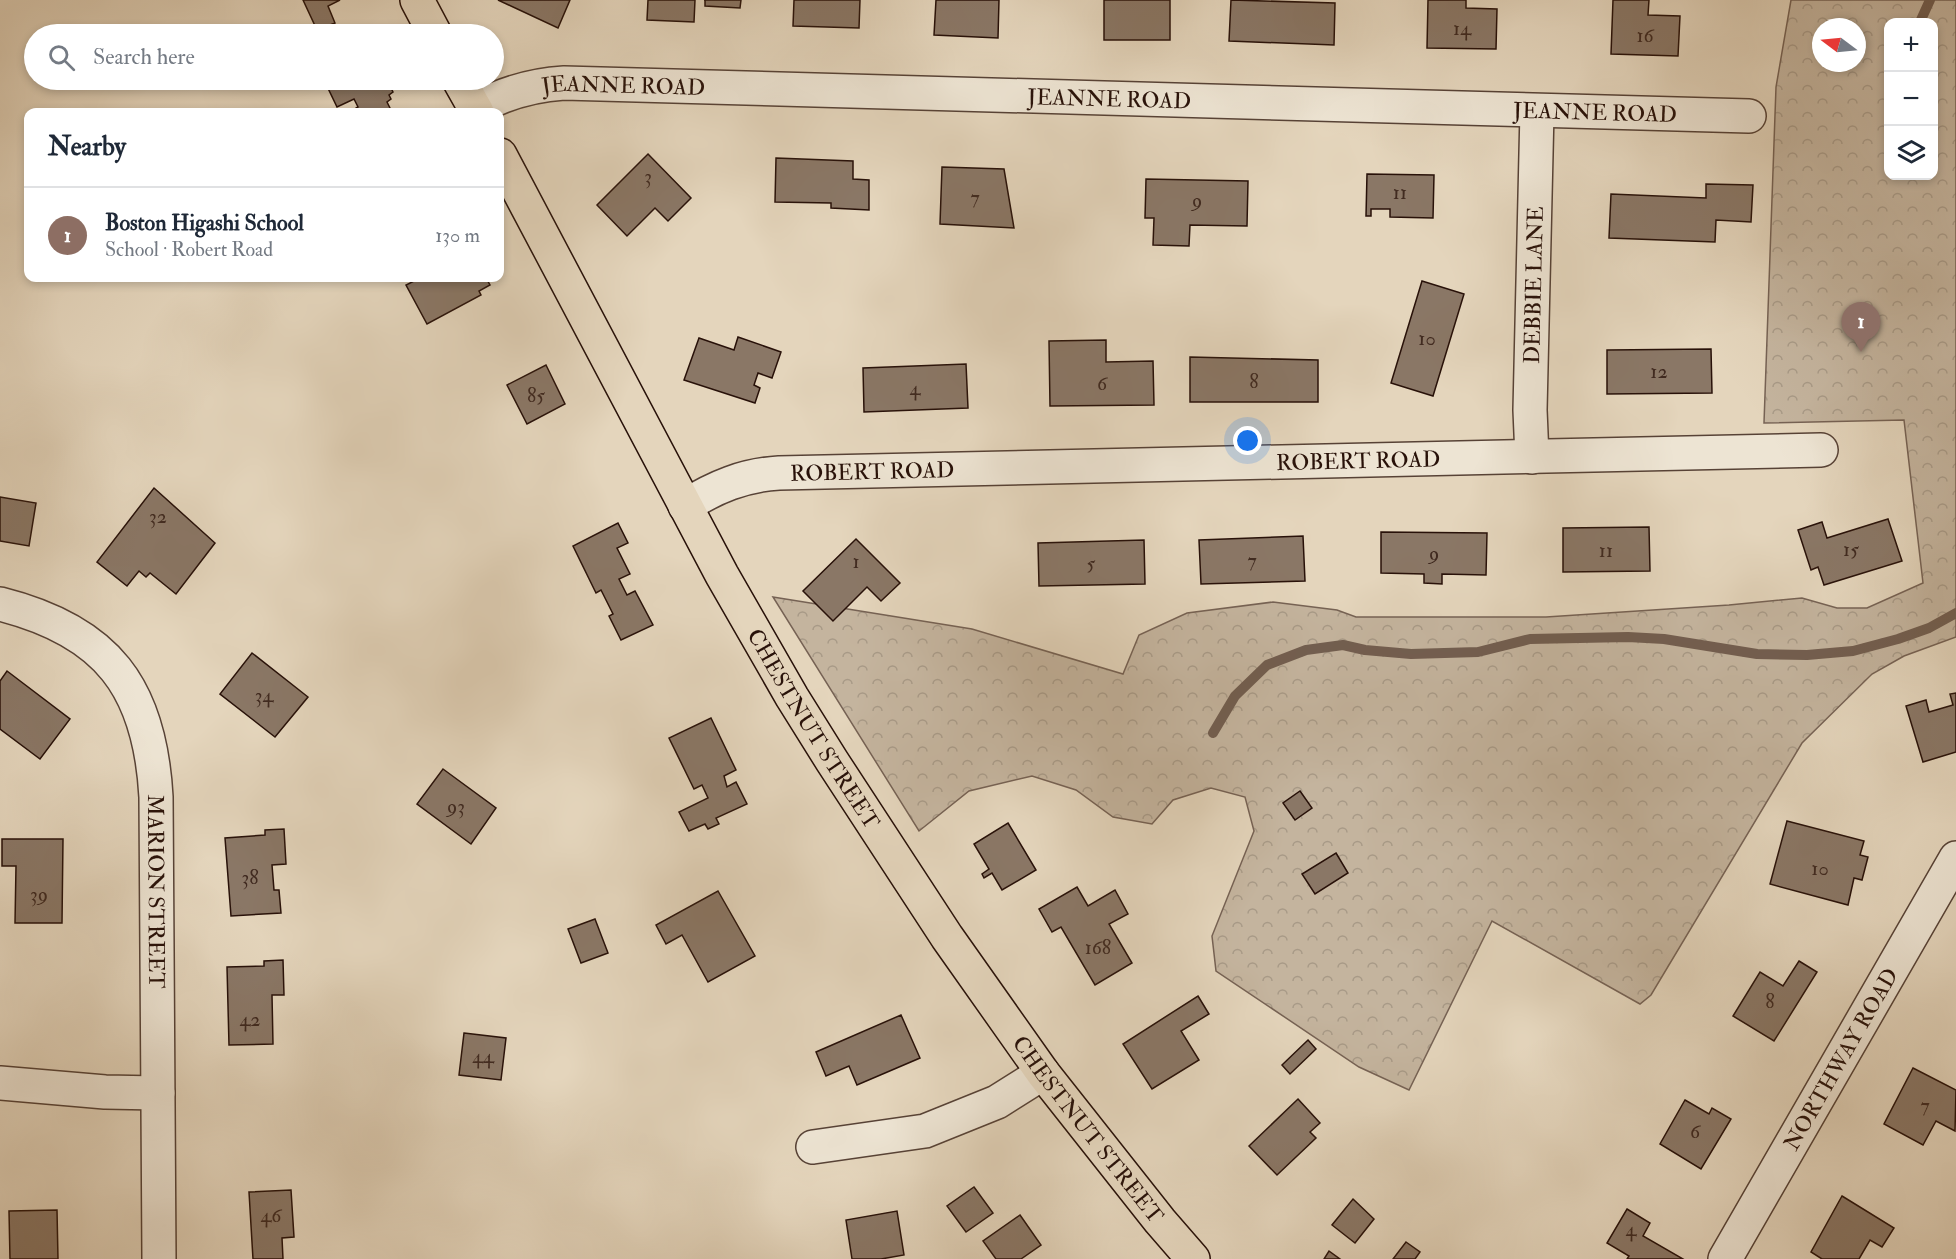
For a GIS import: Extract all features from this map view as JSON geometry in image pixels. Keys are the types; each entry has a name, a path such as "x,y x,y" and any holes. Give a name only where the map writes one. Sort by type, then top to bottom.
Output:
{"main road":[{"path":"417,0 430,24"},
{"path":"464,90 474,108"},
{"name":"CHESTNUT STREET","path":"504,163 685,506 786,687 851,791 947,937 1042,1073 1193,1259"}],"street":[{"name":"JEANNE ROAD","path":"480,108 515,90 537,85 564,83 1749,116"},
{"name":"DEBBIE LANE","path":"1532,457 1530,410 1537,111"},
{"name":"ROBERT ROAD","path":"685,506 717,487 763,474 1821,450"},
{"name":"MARION STREET","path":"0,604 43,616 64,626 101,653 128,687 144,724 154,772 156,797 159,1259"},
{"name":"NORTHWAY ROAD","path":"1725,1259 1956,858"},
{"path":"813,1147 925,1131 997,1102 1042,1073"},
{"path":"0,1083 105,1092 158,1093"}],"green space":[{"path":"1791,0 1956,0 1956,637 1904,656 1872,674 1802,743 1651,995 1640,1004 1492,921 1409,1090 1359,1067 1216,971 1212,936 1254,831 1245,797 1211,788 1173,800 1152,824 1113,817 1076,790 1032,776 969,791 919,831 773,597 972,629 1123,674 1139,635 1187,613 1273,602 1337,610 1356,617 1546,617 1802,598 1837,608 1867,608 1923,583 1904,420 1764,423 1776,87"}],"building":[{"path":"303,0 340,0 328,6 335,23 314,24"},
{"path":"498,0 570,0 558,28"},
{"path":"648,0 695,0 694,22 647,20"},
{"path":"705,0 741,0 740,8 705,6"},
{"path":"794,0 860,0 859,28 793,26"},
{"path":"936,0 999,0 998,38 934,35"},
{"path":"1104,0 1170,0 1170,40 1104,40"},
{"path":"1231,0 1335,3 1334,45 1229,41"},
{"path":"1428,0 1466,0 1466,8 1497,9 1496,49 1427,48"},
{"path":"1613,0 1649,0 1648,15 1680,16 1678,56 1611,54"},
{"path":"329,90 392,90 393,92 389,95 391,99 387,102 390,108 356,108 358,107 354,99 337,107"},
{"path":"648,154 691,198 668,221 655,208 627,236 597,205"},
{"path":"776,158 853,161 853,179 869,180 869,210 831,208 831,203 775,202"},
{"path":"942,167 1004,169 1014,228 940,224"},
{"path":"1367,174 1434,175 1433,218 1390,217 1390,209 1371,209 1371,216 1366,216"},
{"path":"1146,179 1248,181 1247,226 1190,225 1189,246 1153,245 1154,218 1145,218"},
{"path":"1706,184 1753,185 1751,222 1716,220 1715,242 1609,238 1611,194 1706,198"},
{"path":"1422,281 1464,294 1433,396 1391,383"},
{"path":"412,282 488,282 490,285 479,291 481,295 427,324 406,285"},
{"path":"738,337 781,352 772,378 758,373 754,385 760,388 755,403 684,380 699,338 734,350"},
{"path":"1106,340 1106,362 1153,361 1154,405 1050,406 1049,341"},
{"path":"1711,349 1712,393 1607,394 1607,350"},
{"path":"1190,357 1318,360 1318,402 1190,402"},
{"path":"966,364 968,408 864,412 863,368"},
{"path":"546,365 565,404 527,424 507,385"},
{"path":"154,488 215,543 176,594 150,573 146,577 139,571 127,586 97,562"},
{"path":"0,497 36,503 29,546 0,541"},
{"path":"1888,519 1902,561 1824,585 1818,567 1811,570 1798,530 1822,522 1827,538"},
{"path":"618,523 628,543 617,548 630,574 619,579 627,595 635,591 653,625 621,640 609,616 613,614 601,590 596,593 573,546"},
{"path":"1649,527 1650,571 1563,572 1563,528"},
{"path":"1381,532 1487,533 1486,575 1442,574 1442,584 1424,583 1424,574 1381,573"},
{"path":"1303,536 1305,581 1201,584 1199,540"},
{"path":"856,539 900,583 881,601 867,587 833,621 803,591"},
{"path":"1144,540 1145,584 1039,586 1038,543"},
{"path":"252,653 308,697 275,737 220,694"},
{"path":"7,671 70,719 40,759 0,729 0,681"},
{"path":"1956,693 1956,752 1923,762 1906,706 1926,700 1929,712 1953,705 1950,694"},
{"path":"711,718 736,770 724,776 727,787 736,782 747,804 716,818 719,824 708,829 705,824 689,831 679,812 708,798 702,785 694,789 669,738"},
{"path":"443,769 496,808 471,844 417,804"},
{"path":"1300,791 1312,808 1295,820 1283,803"},
{"path":"1787,821 1864,841 1860,855 1868,857 1862,880 1854,878 1848,905 1770,884"},
{"path":"1008,823 1036,870 1002,890 992,873 984,878 982,874 989,869 974,844"},
{"path":"284,829 286,864 272,865 274,890 279,890 281,913 231,916 225,838 265,835 265,830"},
{"path":"2,839 63,839 62,923 15,923 16,866 2,866"},
{"path":"1336,853 1348,873 1315,894 1302,874"},
{"path":"1077,887 1088,906 1115,890 1128,914 1109,924 1132,963 1095,985 1061,927 1052,932 1039,909"},
{"path":"718,891 755,956 708,982 682,935 666,944 656,925"},
{"path":"595,919 608,953 581,963 568,929"},
{"path":"283,960 284,995 272,995 273,1044 229,1045 227,967 264,966 264,961"},
{"path":"1799,961 1817,972 1774,1041 1733,1016 1760,972 1783,986"},
{"path":"1198,996 1209,1014 1181,1031 1199,1060 1152,1089 1123,1044"},
{"path":"901,1015 920,1058 857,1085 849,1066 826,1076 816,1052"},
{"path":"464,1033 506,1038 501,1080 459,1075"},
{"path":"1308,1040 1316,1049 1290,1074 1282,1065"},
{"path":"1913,1068 1956,1090 1955,1131 1936,1121 1923,1145 1884,1124"},
{"path":"1298,1099 1320,1123 1310,1132 1316,1138 1277,1175 1249,1146"},
{"path":"1685,1100 1709,1114 1712,1108 1731,1119 1701,1169 1660,1144"},
{"path":"974,1187 993,1213 966,1232 947,1206"},
{"path":"291,1190 294,1237 282,1238 283,1259 253,1259 249,1192"},
{"path":"1842,1196 1894,1228 1882,1247 1870,1240 1859,1259 1822,1259 1811,1252"},
{"path":"1353,1199 1374,1219 1355,1243 1332,1225"},
{"path":"1627,1209 1650,1223 1643,1236 1683,1259 1627,1259 1629,1256 1607,1243"},
{"path":"57,1210 58,1259 10,1259 9,1211"},
{"path":"897,1211 904,1255 881,1259 852,1259 846,1220"},
{"path":"1020,1215 1041,1245 1021,1259 996,1259 983,1241"},
{"path":"1406,1242 1420,1252 1415,1259 1393,1259"},
{"path":"1329,1251 1340,1259 1324,1259"}],"waterway":[{"path":"1922,18 1930,0"},
{"path":"1213,733 1235,696 1267,665 1306,650 1343,645 1365,650 1411,654 1478,652 1530,639 1628,637 1664,639 1757,654 1807,655 1853,651 1898,639 1929,628 1956,613"}],"place":[{"name":"Boston Higashi School","path":"1861,352"}]}
